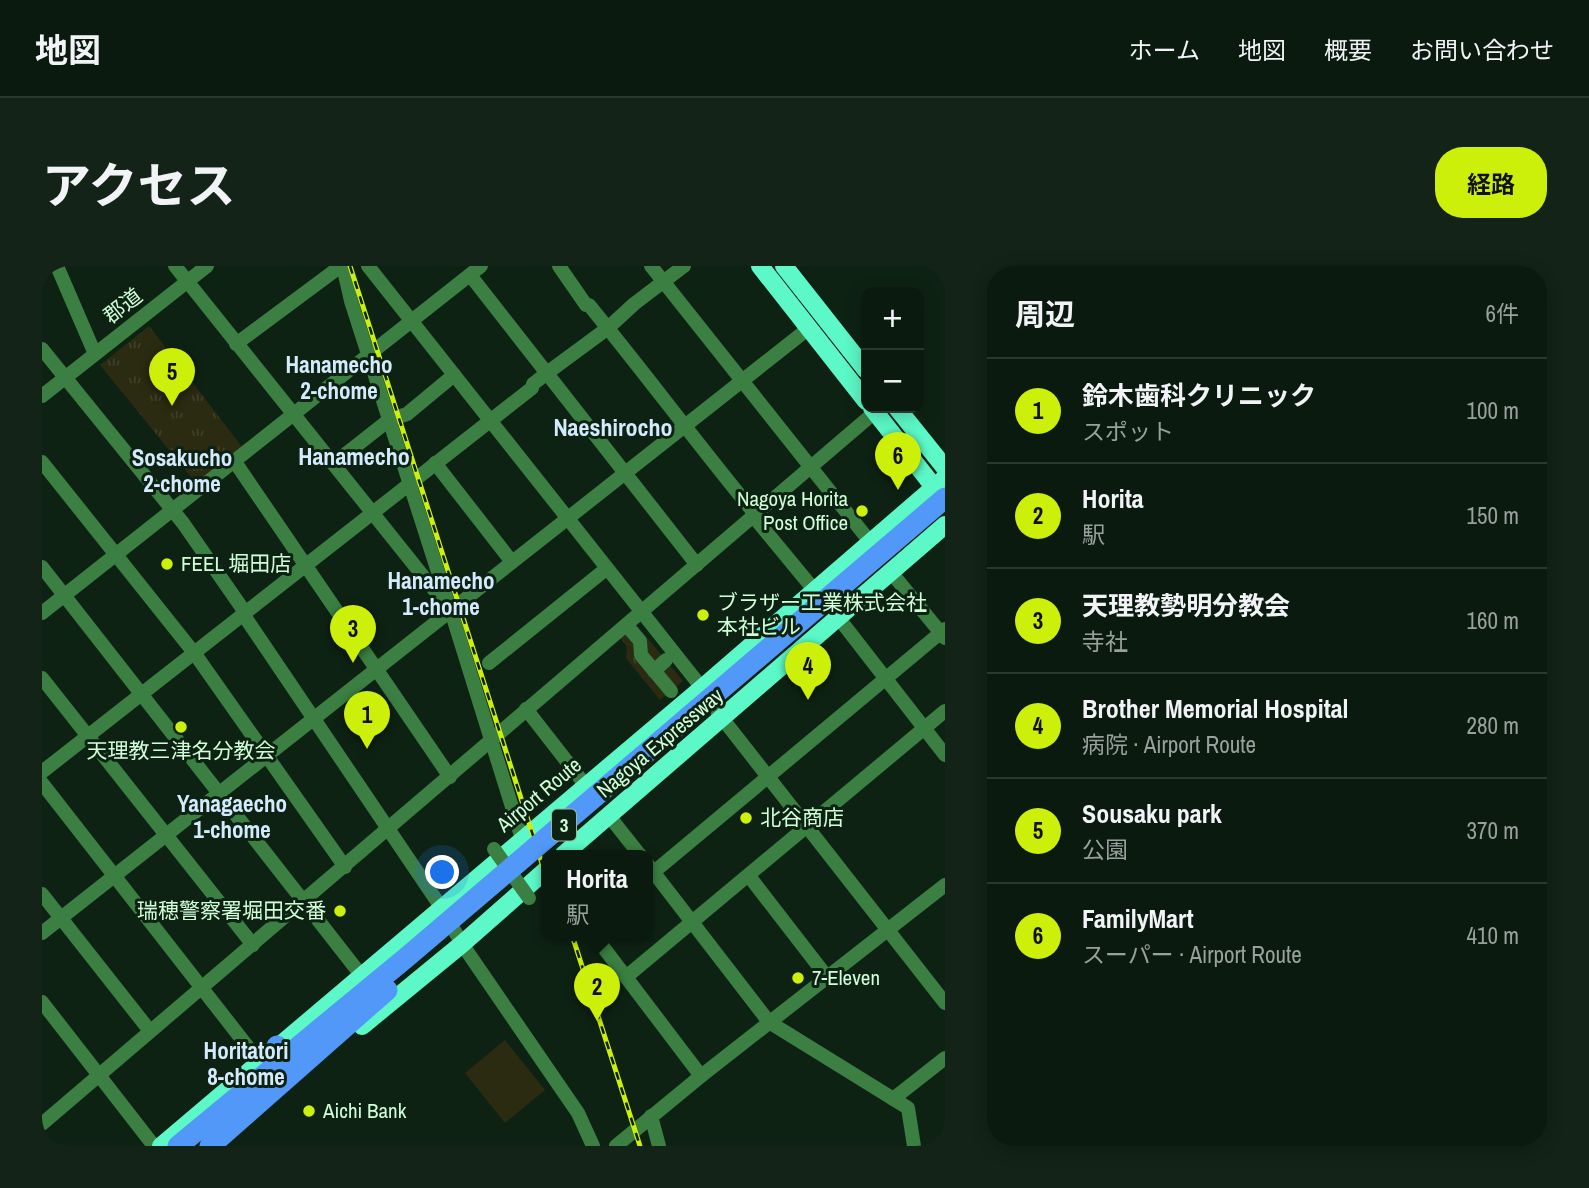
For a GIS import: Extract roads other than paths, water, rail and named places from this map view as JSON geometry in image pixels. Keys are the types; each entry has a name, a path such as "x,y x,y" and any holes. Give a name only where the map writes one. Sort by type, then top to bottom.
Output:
{"highway":[{"name":"Nagoya Expressway","path":"178,1146 663,740 942,491"},
{"name":"Nagoya Expressway","path":"553,850 945,514"},
{"name":"Nagoya Expressway","path":"210,1146 416,965 541,860"},
{"path":"192,1146 272,1077 277,1046"}],"main road":[{"path":"760,266 861,394"},
{"path":"784,266 861,364"},
{"path":"876,413 942,491"},
{"path":"901,413 945,468"},
{"name":"Airport Route","path":"277,1046 871,543 942,491"},
{"path":"569,850 945,525"},
{"path":"161,1146 373,1016 462,944 541,874"},
{"path":"221,1146 272,1077"}],"street":[{"path":"42,270 46,266"},
{"path":"57,266 95,354"},
{"path":"175,266 451,611"},
{"name":"郡道","path":"42,396 207,266"},
{"path":"236,344 342,266 522,839"},
{"path":"368,266 702,688 722,718 945,1003"},
{"path":"559,266 586,305 589,304 751,509 754,517 815,591"},
{"path":"651,266 871,543"},
{"path":"42,772 306,567 684,266"},
{"path":"42,613 235,462 470,271 697,565"},
{"path":"42,933 809,328"},
{"path":"42,349 172,510 235,598 243,614 441,907 462,944 578,1113 593,1146"},
{"path":"332,464 389,420 407,414 454,375"},
{"path":"44,1119 100,1075 304,902 526,709 811,468 865,413"},
{"path":"42,462 195,654 345,867"},
{"path":"235,462 450,777"},
{"path":"435,463 512,562"},
{"path":"42,567 361,975"},
{"path":"489,663 606,569"},
{"path":"653,869 884,678 944,633 890,571"},
{"path":"837,616 945,755"},
{"path":"628,627 640,641 641,655 659,682 666,660"},
{"path":"42,678 253,945"},
{"path":"526,709 586,786"},
{"path":"626,977 945,710"},
{"path":"42,783 272,1077"},
{"path":"609,816 636,850"},
{"path":"494,849 529,898"},
{"path":"653,875 769,1022 908,1108 914,1146"},
{"path":"749,876 827,977"},
{"path":"616,1146 945,885"},
{"path":"42,894 150,1031"},
{"path":"599,941 701,1076"},
{"path":"42,1002 154,1146"},
{"path":"893,1099 945,1058"},
{"path":"651,1116 659,1146"}],"railway":[{"path":"350,266 541,860"},
{"path":"574,941 640,1146"}],"place":[{"name":"Sousaku park","path":"172,406"},
{"name":"FamilyMart","path":"898,490"},
{"name":"Nagoya Horita Post Office","path":"862,511"},
{"name":"FEEL 堀田店","path":"167,564"},
{"name":"ブラザー工業株式会社 本社ビル","path":"703,615"},
{"name":"天理教勢明分教会","path":"353,663"},
{"name":"Brother Memorial Hospital","path":"808,700"},
{"name":"天理教三津名分教会","path":"181,727"},
{"name":"鈴木歯科クリニック","path":"367,749"},
{"name":"北谷商店","path":"746,818"},
{"name":"瑞穂警察署堀田交番","path":"340,911"},
{"name":"7-Eleven","path":"798,978"},
{"name":"Horita","path":"597,1021"},
{"name":"Aichi Bank","path":"309,1111"}],"district":[{"name":"Hanamecho 2-chome","path":"339,378"},
{"name":"Naeshirocho","path":"613,428"},
{"name":"Hanamecho","path":"354,457"},
{"name":"Sosakucho 2-chome","path":"182,471"},
{"name":"Hanamecho 1-chome","path":"441,594"},
{"name":"Yanagaecho 1-chome","path":"232,817"},
{"name":"Horitatori 8-chome","path":"246,1064"}]}
